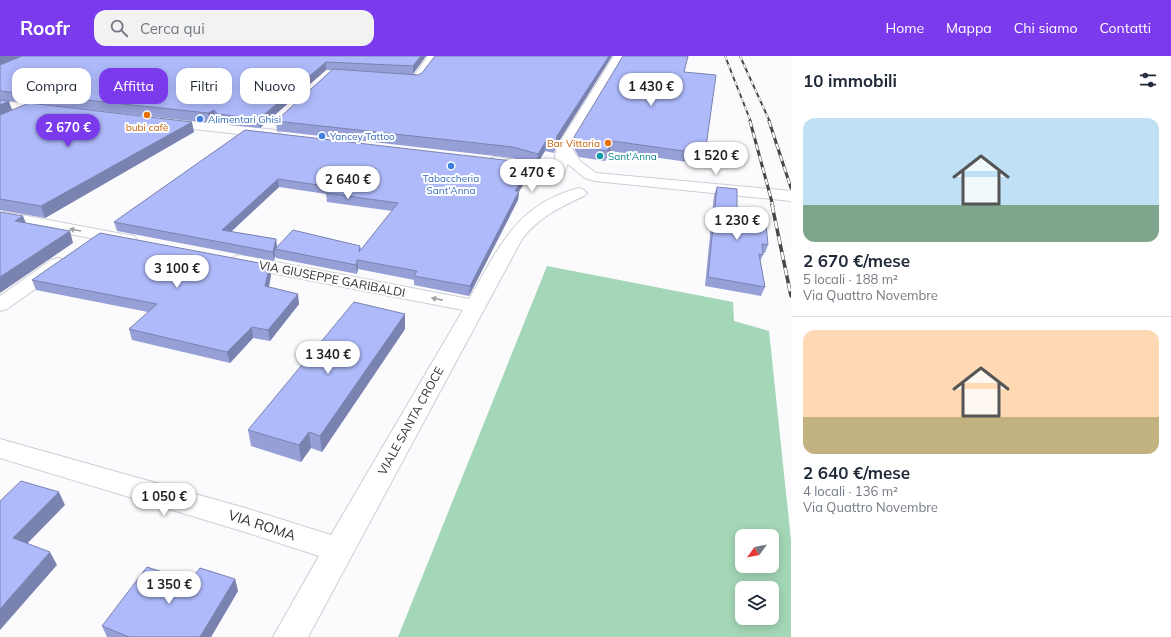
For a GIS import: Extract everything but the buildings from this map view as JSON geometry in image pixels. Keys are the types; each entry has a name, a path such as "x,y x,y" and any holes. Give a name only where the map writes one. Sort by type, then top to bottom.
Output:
{"street":[{"path":"386,77 417,79 433,56"},
{"name":"VIALE SANTA CROCE","path":"539,211 564,147 619,56"},
{"path":"0,104 62,111"},
{"path":"12,116 31,108"},
{"path":"147,120 289,136"},
{"path":"265,133 276,124"},
{"path":"225,145 245,131"},
{"path":"564,147 575,164 595,180"},
{"path":"481,160 528,167 552,178 562,191 579,193"},
{"path":"552,178 575,171 595,180 791,196"},
{"name":"VIALE SANTA CROCE","path":"290,637 514,237 526,222 539,211 579,193 595,190 595,180"},
{"path":"0,216 143,243"},
{"path":"0,305 118,221"},
{"name":"VIA GIUSEPPE GARIBALDI","path":"220,258 475,306"},
{"name":"VIA ROMA","path":"0,448 245,520 339,550"}],"green space":[{"path":"547,266 733,302 734,321 769,331 791,540 791,637 398,637"}],"railway":[{"path":"725,56 751,122"},
{"path":"740,56 770,122"},
{"path":"750,121 773,206"},
{"path":"769,121 791,188"},
{"path":"772,205 791,296"}],"place":[{"name":"bubi cafè","path":"147,115"},
{"name":"Alimentari Ghisi","path":"200,119"},
{"name":"Yancey Tattoo","path":"322,136"},
{"name":"Bar Vittoria","path":"608,143"},
{"name":"Sant'Anna","path":"600,156"},
{"name":"Tabaccheria Sant'Anna","path":"451,166"}]}
